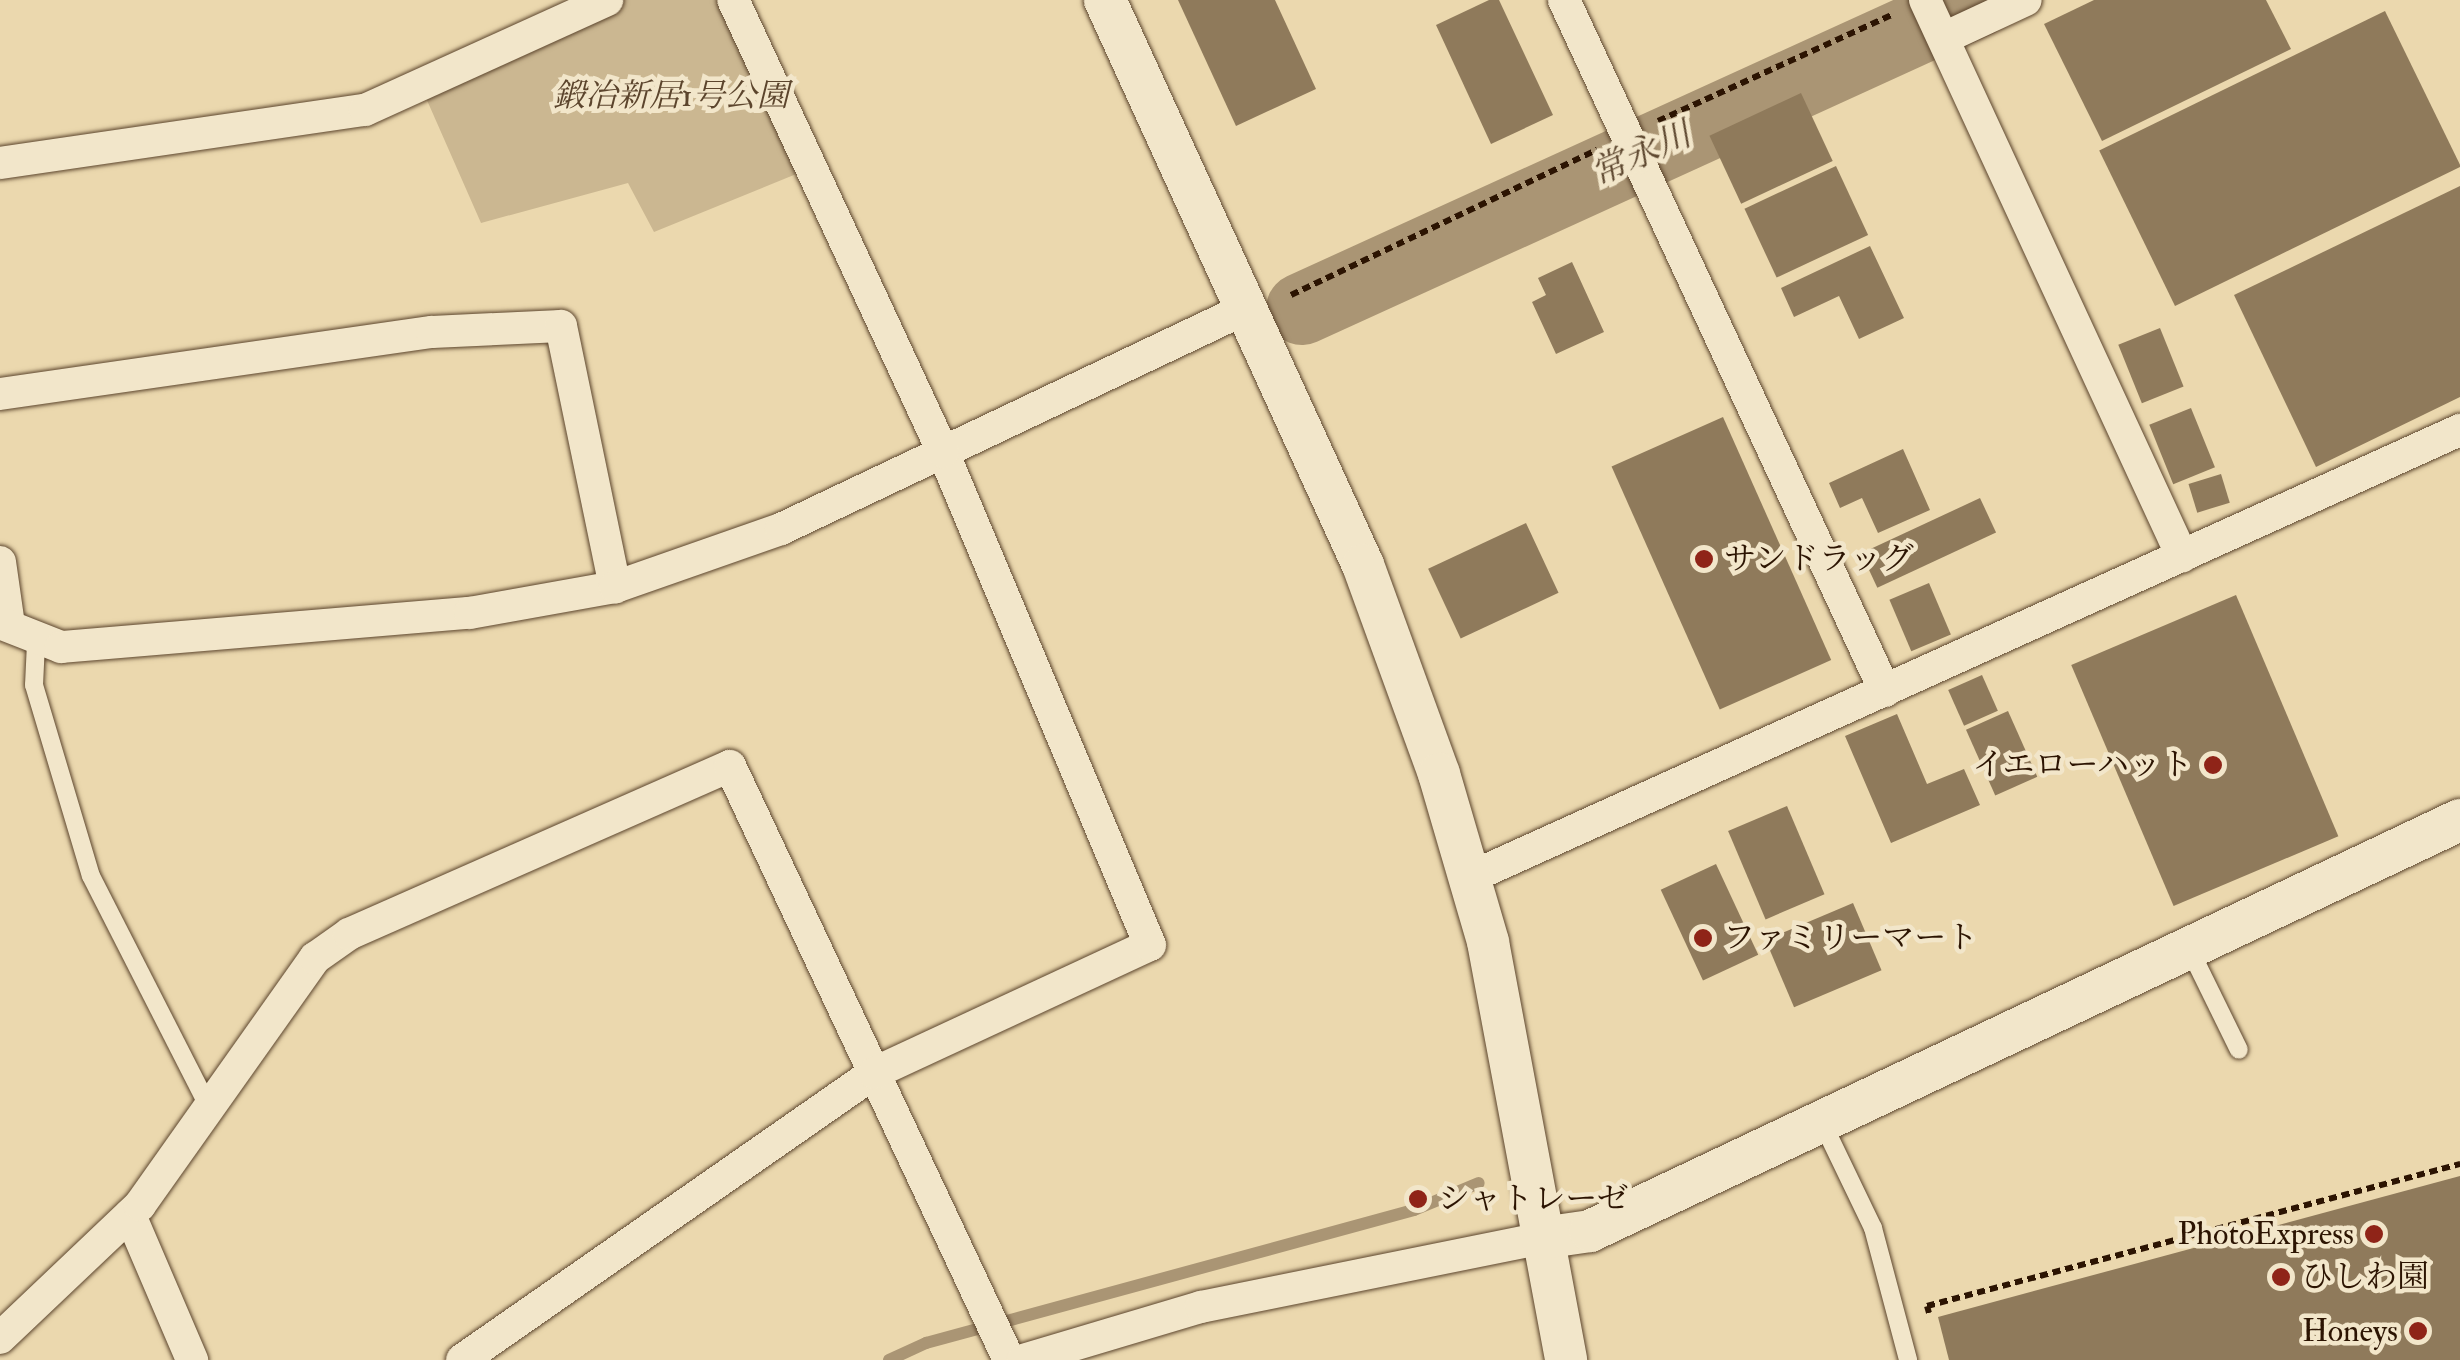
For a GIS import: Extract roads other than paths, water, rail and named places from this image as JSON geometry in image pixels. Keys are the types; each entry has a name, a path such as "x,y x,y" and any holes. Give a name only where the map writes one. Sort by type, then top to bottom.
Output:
{"street":[{"path":"0,163 364,110 607,0"},
{"path":"462,1360 874,1073 1150,945 942,452 733,0"},
{"path":"1105,0 1363,565 1469,878 1566,1360"},
{"path":"1564,0 1885,691"},
{"path":"2026,0 1936,22 2182,556"},
{"path":"0,562 15,630 470,613 615,587 781,529 1247,308"},
{"path":"0,394 432,332 561,326 615,587"},
{"path":"1469,878 2460,430"},
{"path":"0,1338 130,1216 315,958 349,934 730,766 1008,1360"},
{"path":"1023,1360 1201,1307 1590,1231 2460,820"},
{"path":"130,1216 192,1360"}],"lane":[{"path":"15,630 91,876 209,1108"},
{"path":"2190,950 2240,1050"},
{"path":"1822,1122 1874,1228 1908,1360"}],"waterway":[{"name":"常永川","path":"1302,309 1980,0"},
{"path":"889,1360 926,1343 1414,1210 1479,1183"}],"place":[{"name":"サンドラッグ","path":"1704,559"},
{"name":"イエローハット","path":"2213,765"},
{"name":"ファミリーマート","path":"1703,938"},
{"name":"シャトレーゼ","path":"1418,1199"},
{"name":"PhotoExpress","path":"2374,1234"},
{"name":"ひしわ園","path":"2281,1277"},
{"name":"Honeys","path":"2418,1331"}],"park label":[{"name":"鍛冶新居1号公園","path":"671,96"}]}
